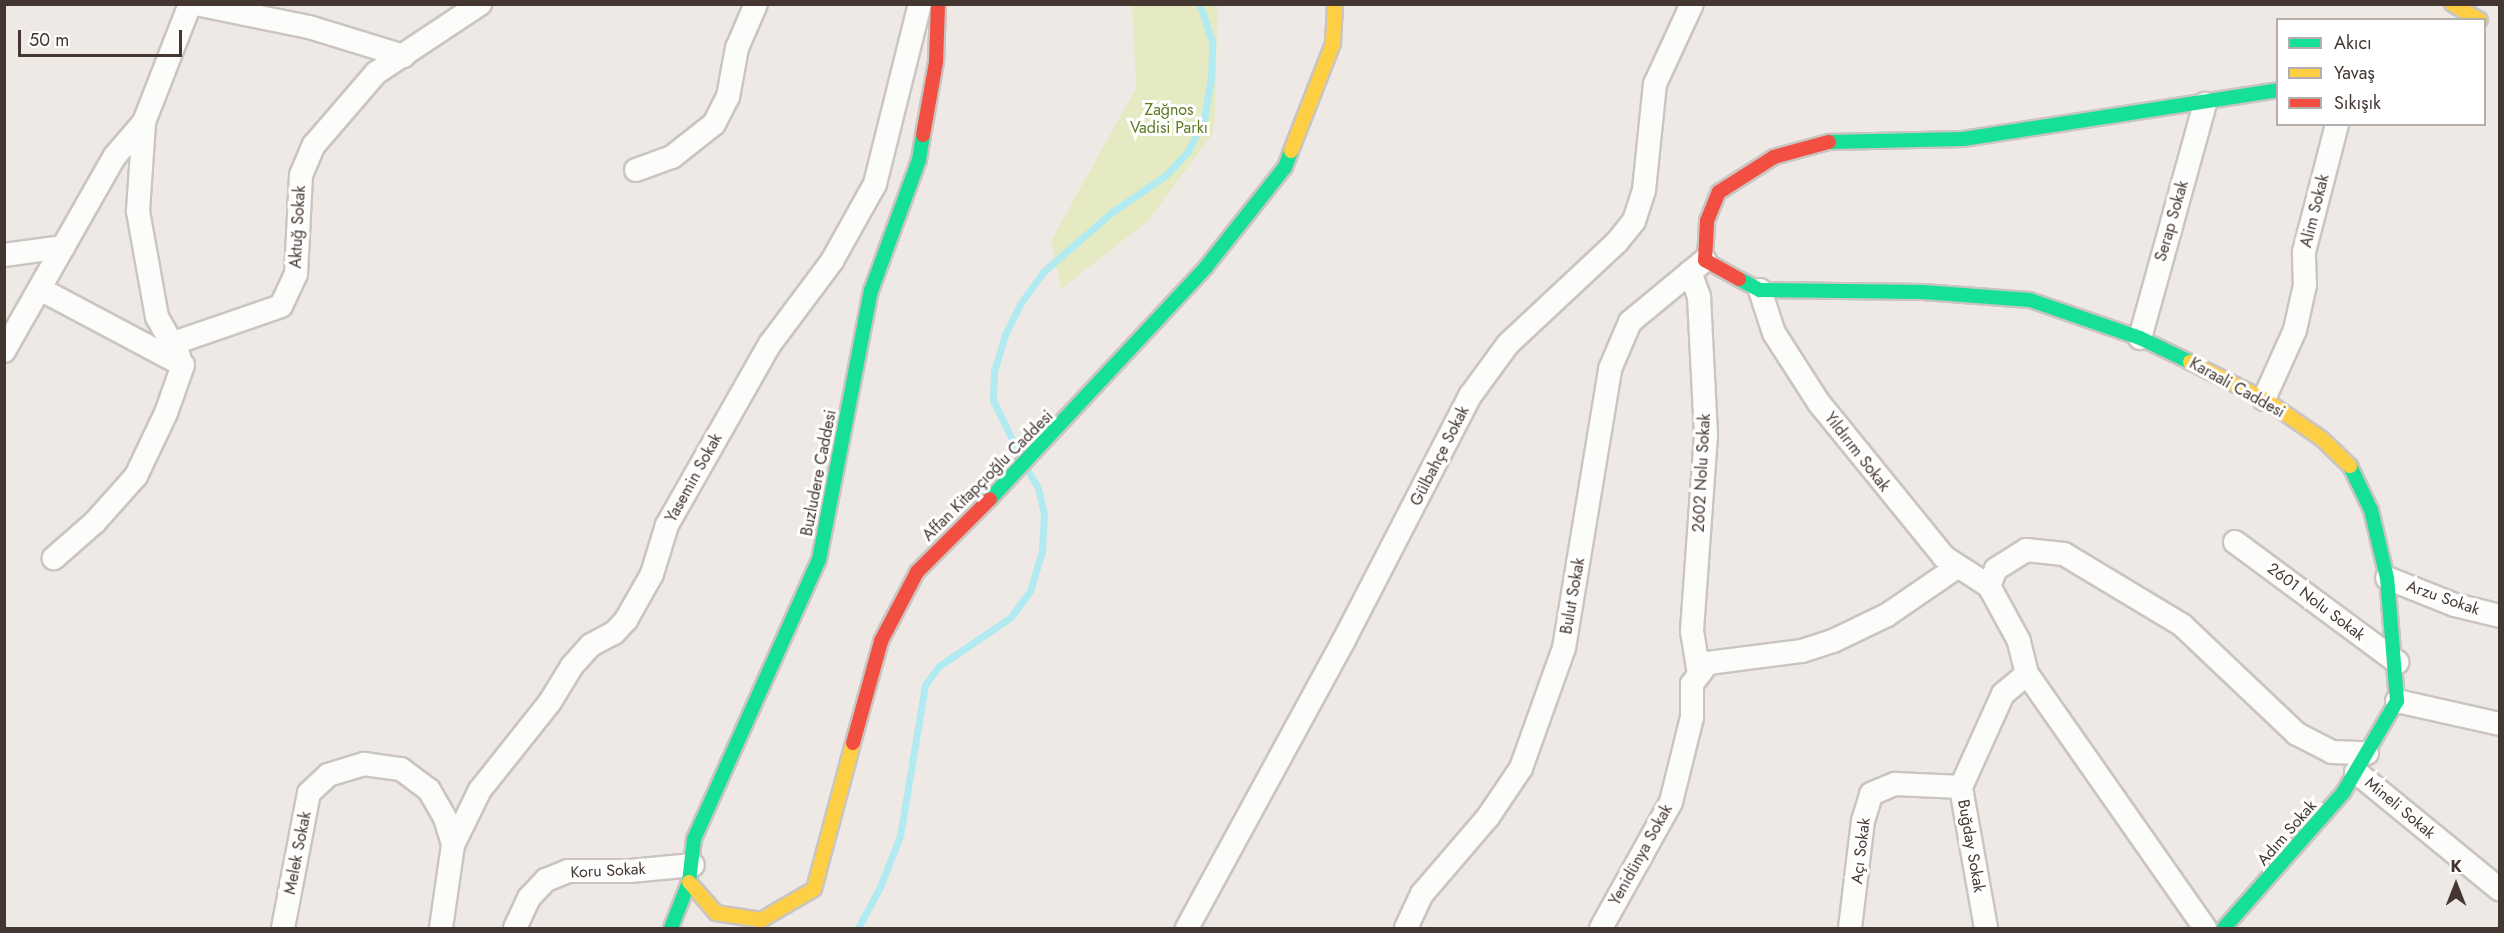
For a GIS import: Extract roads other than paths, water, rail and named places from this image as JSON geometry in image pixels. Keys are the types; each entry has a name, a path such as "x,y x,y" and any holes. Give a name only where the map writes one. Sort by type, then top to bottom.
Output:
{"street":[{"path":"54,558 95,522 136,476 166,413 183,365 174,344 157,317 138,211 144,122 190,4"},
{"path":"196,4 309,27 404,56"},
{"name":"Aktuğ Sokak","path":"174,344 281,306 296,274 301,175 314,145 376,73 480,4"},
{"path":"636,170 672,157 714,124 728,97 737,48 756,4"},
{"name":"Yasemin Sokak","path":"441,928 453,845 480,790 550,702 572,666 591,645 614,633 626,620 652,574 667,525 770,344 832,261 870,194 920,4"},
{"name":"Buzludere Caddesi","path":"671,928 691,873 694,839 819,560 871,291 919,160 936,62 938,4"},
{"name":"Affan Kitapçıoğlu Caddesi","path":"691,873 716,913 761,920 814,889 881,641 917,572 1055,433 1206,267 1285,167 1333,43 1335,4"},
{"name":"Gülbahçe Sokak","path":"1187,928 1343,642 1470,396 1508,344 1617,242 1634,221 1644,190 1654,84 1692,4"},
{"path":"2452,4 2477,18"},
{"path":"1698,266 1707,221 1719,192 1774,157 1831,142 1963,140 2205,104 2276,90"},
{"name":"Serap Sokak","path":"2140,338 2205,104"},
{"path":"4,351 115,156 144,122"},
{"name":"Alim Sokak","path":"2264,399 2295,330 2306,285 2304,252 2336,126"},
{"path":"4,255 63,247"},
{"name":"Karaali Caddesi","path":"1698,266 1760,290 1923,292 2030,300 2140,338 2264,399 2322,438 2354,470 2372,510 2387,578 2397,662 2397,701 2361,762"},
{"name":"2602 Nolu Sokak","path":"1698,266 1706,435 1692,631 1699,674"},
{"name":"Bulut Sokak","path":"1406,928 1422,894 1488,817 1521,768 1564,648 1610,369 1630,322 1698,266"},
{"path":"40,289 183,365"},
{"name":"Yıldırım Sokak","path":"1760,290 1774,333 1819,403 1914,524 1957,567 1989,586"},
{"name":"2601 Nolu Sokak","path":"2235,542 2397,662"},
{"path":"2205,928 2027,674 2019,641 1989,586 1996,569 2026,550 2064,554 2182,625 2297,734 2332,752 2361,762"},
{"path":"1699,674 1708,663 1802,651 1833,641 1887,615 1957,567"},
{"name":"Arzu Sokak","path":"2387,578 2455,605 2499,616"},
{"name":"Yenidünya Sokak","path":"1600,928 1671,802 1692,717 1692,684 1699,674"},
{"name":"Buğday Sokak","path":"1986,928 1961,787 2003,694 2027,674"},
{"path":"2397,701 2499,724"},
{"name":"Mineli Sokak","path":"2361,762 2499,890"},
{"name":"Adım Sokak","path":"2224,928 2295,850 2361,762"},
{"name":"Melek Sokak","path":"283,928 309,793 328,775 364,764 401,769 429,790 446,818 453,845"},
{"name":"Açı Sokak","path":"1850,928 1863,821 1871,794 1895,784 1961,787"},
{"name":"Koru Sokak","path":"515,928 529,898 546,880 568,871 691,873"}],"waterway":[{"path":"1020,456 993,400 994,371 1005,335 1020,304 1043,272 1112,212 1166,175 1188,151 1204,118 1211,79 1212,42 1200,4"},
{"path":"858,928 880,887 900,836 925,685 939,666 1011,617 1030,591 1042,551 1044,514 1038,488 1028,471"}],"park label":[{"name":"Zağnos Vadisi Parkı","path":"1169,119"}]}
